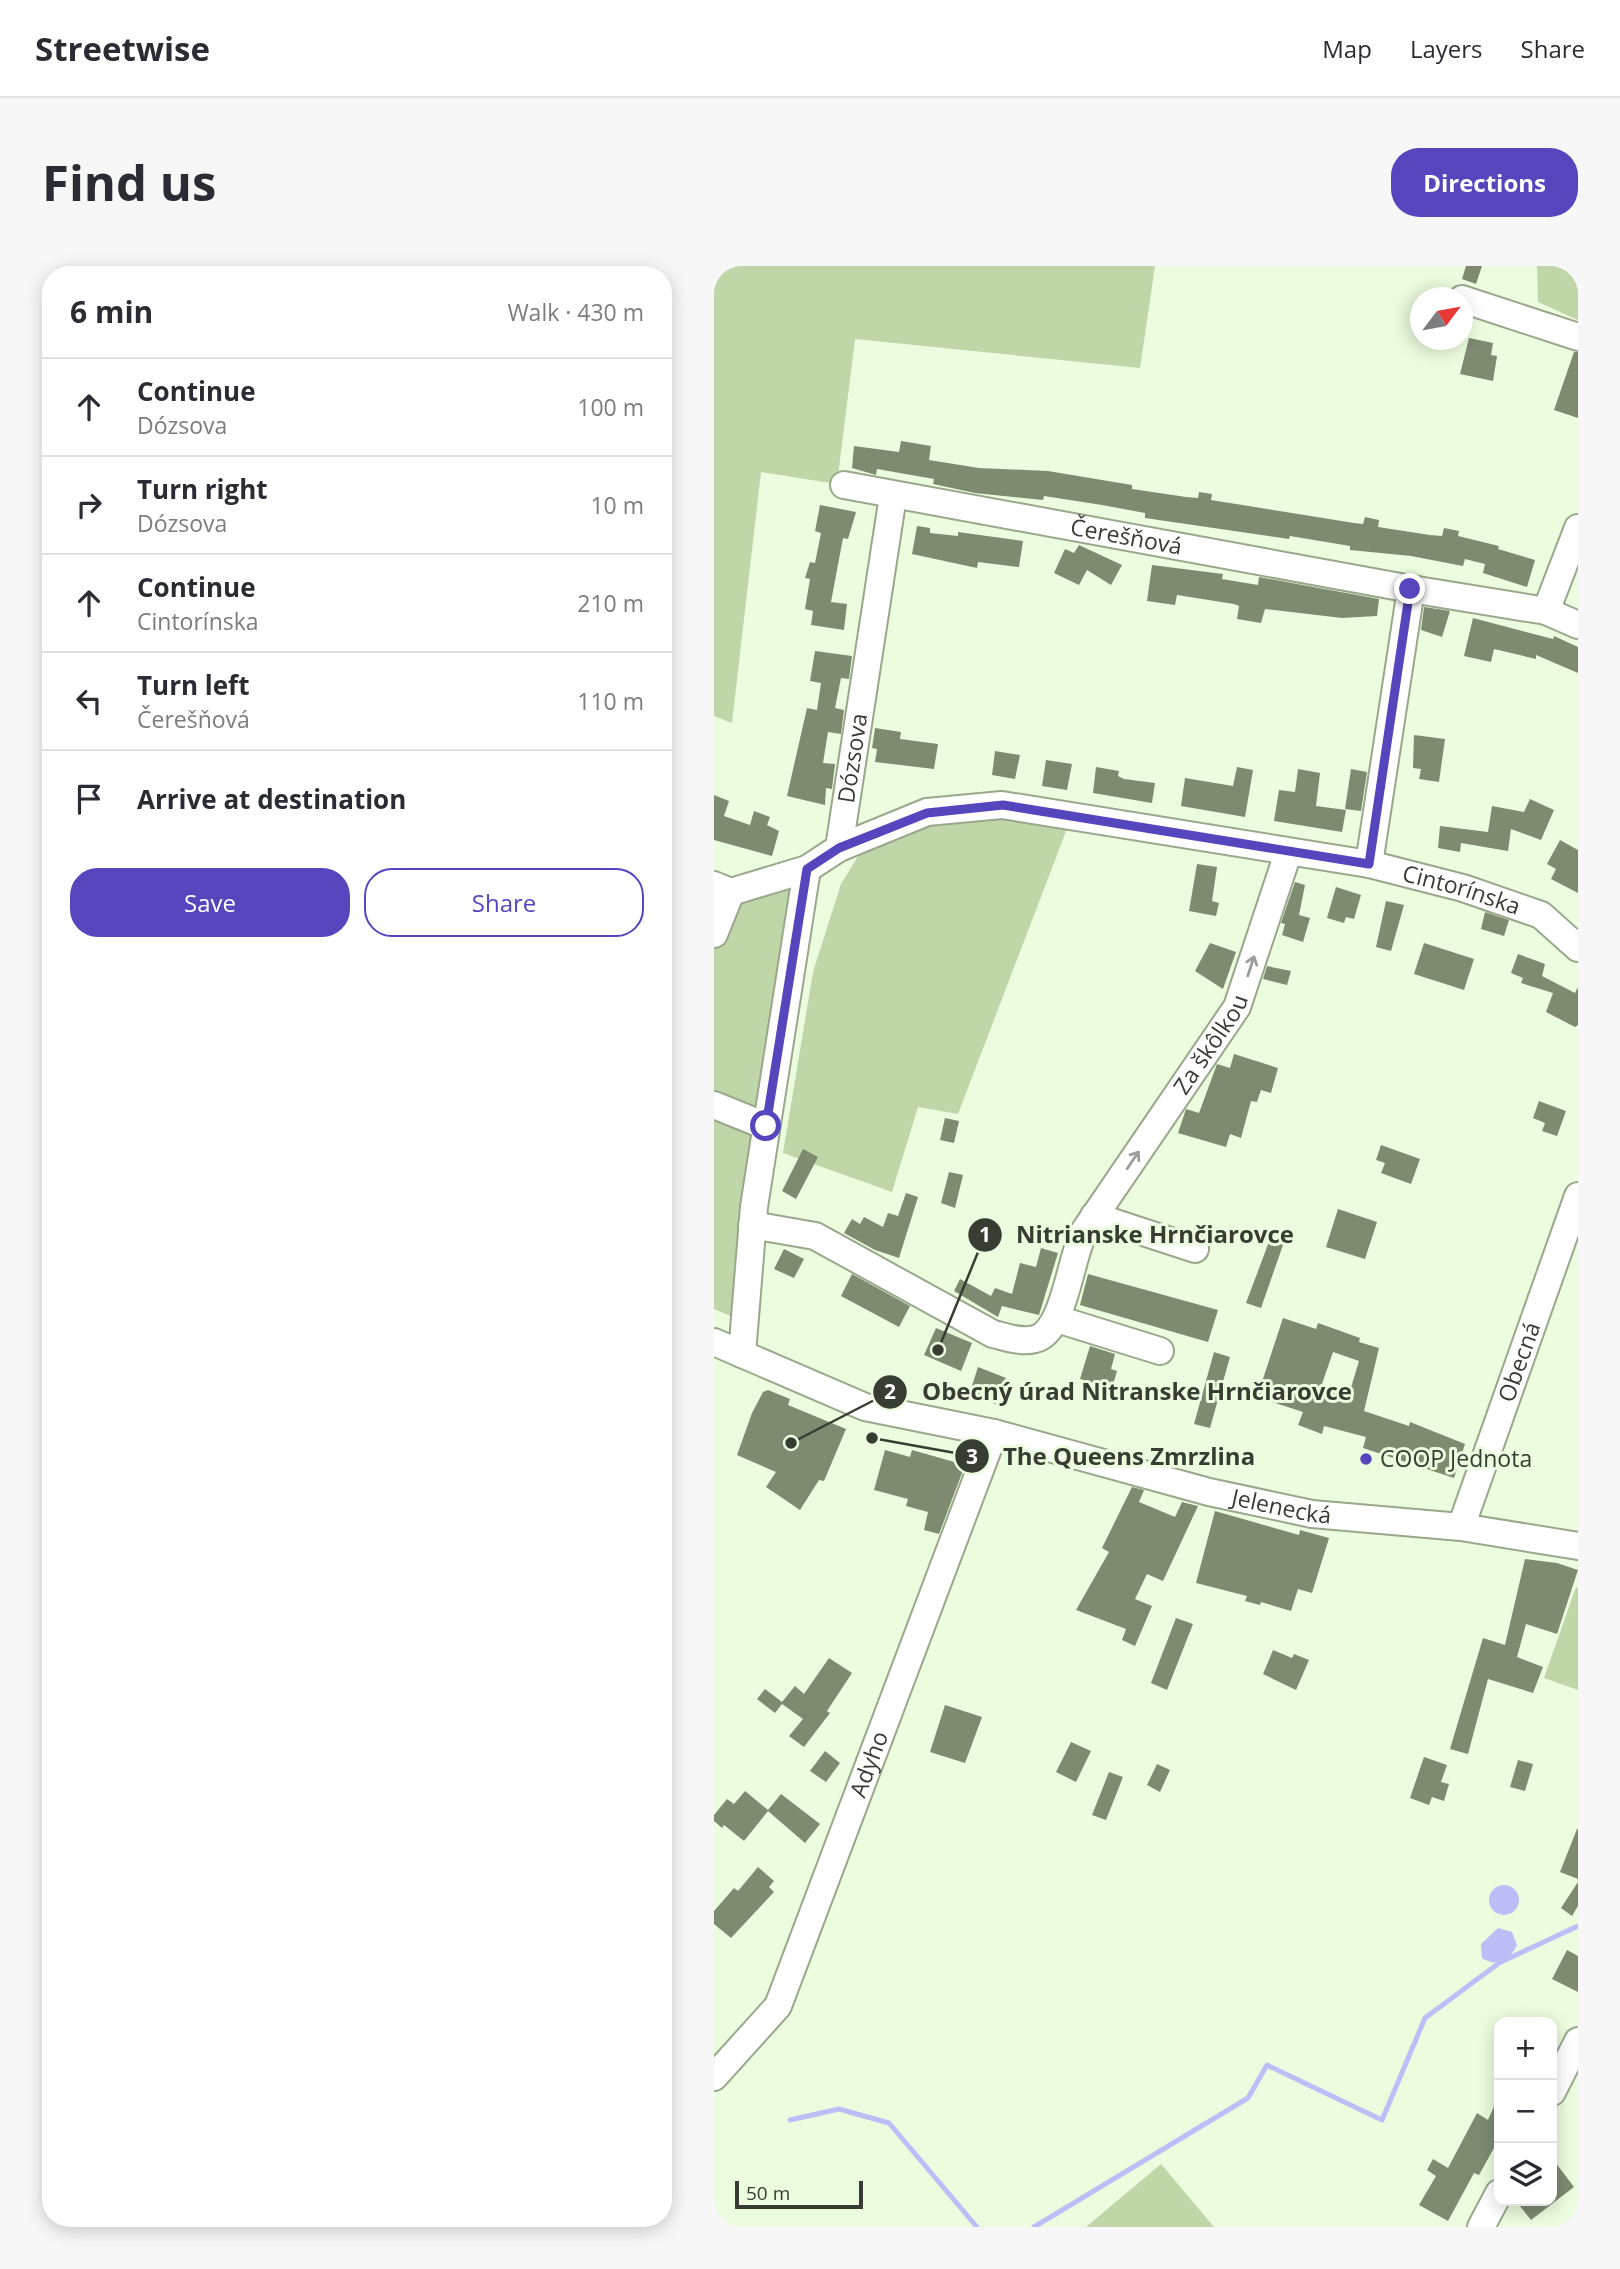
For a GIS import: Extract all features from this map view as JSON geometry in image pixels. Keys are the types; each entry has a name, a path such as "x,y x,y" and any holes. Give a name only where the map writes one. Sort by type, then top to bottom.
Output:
{"street":[{"path":"1473,302 1578,337"},
{"name":"Čerešňová","path":"844,485 1410,589 1546,611 1578,625"},
{"name":"Dózsova","path":"839,848 893,496"},
{"path":"1546,611 1578,528"},
{"path":"1369,864 1410,589"},
{"name":"Cintorínska","path":"839,848 927,813 1003,805 1369,864 1463,888 1541,915 1578,948"},
{"path":"714,934 723,888 807,869 839,848"},
{"name":"Za škôlkou","path":"1057,1319 1078,1242 1237,1007 1288,853"},
{"path":"742,1354 752,1225 807,869"},
{"path":"1541,915 1578,935"},
{"path":"714,1105 766,1126"},
{"name":"Obecná","path":"1461,1527 1578,1196"},
{"path":"1094,1216 1195,1249"},
{"path":"752,1225 815,1236 993,1334 1018,1340 1037,1339 1049,1331 1057,1319 1160,1351"},
{"name":"Jelenecká","path":"714,1342 865,1407 994,1433 1209,1492 1312,1514 1461,1527 1578,1546"},
{"name":"Adyho","path":"714,2077 778,2006 994,1433"},
{"path":"1557,2082 1578,2041"},
{"path":"1481,2227 1494,2202"}],"green space":[{"path":"714,266 1155,266 1140,368 855,339 837,484 761,472 732,723 714,716"},
{"path":"1537,266 1578,266 1578,320 1538,302"},
{"path":"1011,816 1068,826 958,1114 918,1107 892,1192 783,1153 813,972 841,884 868,840 901,823"},
{"path":"796,884 735,1318 714,1309 714,931 725,903"},
{"path":"1576,1587 1578,1588 1578,1690 1544,1678"},
{"path":"1161,2164 1214,2227 1086,2227"}],"water":[{"path":"1504,1885 1515,1889 1519,1900 1515,1911 1504,1915 1493,1911 1489,1900 1493,1889"},
{"path":"1498,1928 1512,1932 1517,1945 1511,1955 1502,1961 1487,1961 1482,1958 1481,1944"}],"building":[{"path":"1466,266 1482,266 1476,284 1462,279"},
{"path":"1473,339 1493,343 1491,355 1497,356 1493,381 1460,374 1466,350 1473,350"},
{"path":"1574,352 1578,352 1578,418 1554,410"},
{"path":"901,441 931,446 929,460 979,468 1048,471 1132,485 1132,489 1186,497 1198,498 1199,492 1212,494 1211,500 1354,523 1363,524 1365,517 1379,520 1378,527 1430,535 1442,536 1444,528 1459,531 1458,536 1499,546 1498,549 1535,560 1527,587 1483,573 1485,564 1465,559 1463,566 1411,556 1350,550 1350,546 1290,536 1289,539 1145,518 1145,513 1044,496 1043,500 975,493 933,484 934,479 877,469 876,475 852,468 854,446 899,452"},
{"path":"820,505 856,512 848,539 843,538 831,602 847,604 844,630 811,625 813,611 805,609 810,579 805,578 810,562 815,563 821,533 815,531"},
{"path":"917,526 930,528 930,533 958,536 958,532 1023,541 1019,567 978,562 977,568 912,554"},
{"path":"1079,545 1122,565 1111,585 1087,570 1079,585 1054,573 1065,549 1074,553"},
{"path":"1152,565 1223,574 1222,579 1258,585 1259,577 1379,599 1377,616 1342,618 1265,609 1261,623 1237,619 1239,606 1234,604 1177,595 1175,605 1147,601"},
{"path":"1424,607 1450,611 1442,637 1421,630"},
{"path":"1473,618 1553,639 1554,636 1578,647 1578,673 1536,655 1536,659 1494,649 1491,662 1464,656"},
{"path":"815,651 852,656 849,679 841,678 835,708 844,710 841,734 828,732 823,763 835,764 832,789 826,788 825,805 787,796 807,708 817,710 821,683 810,681"},
{"path":"875,728 901,732 900,739 938,744 934,769 875,762 877,749 872,748"},
{"path":"1414,735 1445,739 1439,782 1419,779 1421,769 1413,768"},
{"path":"995,751 1020,755 1015,779 992,775"},
{"path":"1046,760 1072,764 1067,790 1042,786"},
{"path":"1096,767 1119,771 1118,776 1124,779 1155,783 1152,803 1093,793"},
{"path":"1237,767 1253,770 1245,817 1181,806 1185,778 1233,786"},
{"path":"1298,769 1320,773 1316,806 1346,810 1342,832 1274,821 1279,790 1295,792"},
{"path":"1351,769 1367,772 1361,811 1345,809"},
{"path":"714,795 729,801 724,816 750,825 754,811 770,817 767,825 779,831 772,856 714,840"},
{"path":"1530,799 1554,810 1541,840 1511,829 1508,851 1461,843 1460,852 1438,848 1440,826 1488,832 1492,806 1524,812"},
{"path":"1560,840 1578,850 1578,893 1551,879 1556,869 1547,864"},
{"path":"1197,864 1217,867 1212,901 1219,903 1216,916 1189,911"},
{"path":"1295,882 1305,885 1299,915 1310,918 1303,942 1282,935 1285,924 1281,923"},
{"path":"1336,887 1361,895 1354,919 1346,917 1344,923 1327,918"},
{"path":"1386,901 1404,905 1391,951 1376,947"},
{"path":"1485,912 1509,920 1504,936 1481,929"},
{"path":"1210,943 1236,952 1223,989 1195,971"},
{"path":"1424,943 1474,959 1464,990 1414,974"},
{"path":"1518,954 1545,964 1542,976 1575,993 1578,987 1578,1025 1575,1027 1546,1012 1553,993 1521,983 1523,978 1511,973"},
{"path":"1267,966 1291,971 1287,985 1263,979"},
{"path":"1234,1054 1278,1068 1271,1093 1261,1090 1257,1102 1251,1101 1241,1138 1230,1134 1226,1147 1178,1133 1186,1109 1199,1113 1217,1064 1230,1068"},
{"path":"1539,1101 1566,1111 1557,1136 1542,1131 1545,1123 1533,1118"},
{"path":"945,1118 959,1121 954,1143 940,1140"},
{"path":"1381,1145 1420,1159 1411,1184 1381,1173 1385,1163 1376,1160"},
{"path":"803,1149 818,1157 796,1199 782,1191"},
{"path":"949,1172 963,1175 955,1208 941,1203"},
{"path":"906,1193 918,1197 899,1258 875,1250 844,1233 852,1219 860,1224 864,1217 883,1227 888,1213 898,1216"},
{"path":"1338,1209 1377,1222 1365,1259 1326,1247"},
{"path":"1270,1239 1283,1245 1261,1308 1246,1303"},
{"path":"1041,1248 1058,1253 1039,1315 1002,1306 998,1317 954,1291 960,1279 991,1296 995,1288 1012,1294 1020,1263 1036,1267"},
{"path":"784,1249 804,1259 794,1278 774,1269"},
{"path":"852,1274 910,1306 899,1327 841,1296"},
{"path":"1088,1274 1218,1310 1208,1342 1080,1305"},
{"path":"1283,1318 1316,1329 1318,1323 1379,1348 1364,1411 1409,1426 1410,1422 1465,1444 1454,1478 1363,1448 1366,1437 1324,1426 1322,1434 1298,1425 1303,1412 1257,1397","holes":["1333,1352 1359,1361 1349,1394 1322,1384"]},
{"path":"936,1328 972,1343 961,1371 924,1355"},
{"path":"1090,1346 1115,1354 1111,1369 1117,1371 1112,1388 1080,1379"},
{"path":"1214,1352 1230,1357 1210,1428 1194,1424"},
{"path":"978,1367 1006,1378 996,1404 969,1395"},
{"path":"768,1390 790,1399 788,1405 846,1429 824,1481 819,1480 800,1510 766,1487 776,1472 737,1455 752,1413 763,1392"},
{"path":"885,1450 910,1457 912,1450 965,1465 939,1534 924,1530 928,1512 906,1506 908,1499 874,1490"},
{"path":"1132,1487 1144,1490 1139,1502 1175,1517 1182,1502 1198,1506 1163,1581 1147,1574 1135,1599 1152,1606 1135,1646 1122,1640 1126,1629 1076,1610 1109,1552 1102,1548"},
{"path":"1215,1511 1299,1535 1300,1530 1329,1538 1312,1593 1298,1589 1291,1611 1261,1602 1260,1605 1245,1601 1247,1596 1196,1583"},
{"path":"1525,1559 1557,1563 1578,1570 1557,1634 1526,1624 1517,1657 1543,1667 1533,1693 1488,1679 1468,1754 1450,1749 1483,1638 1505,1645"},
{"path":"1176,1618 1193,1624 1167,1690 1151,1683"},
{"path":"1273,1650 1292,1658 1294,1654 1309,1660 1296,1690 1263,1674"},
{"path":"829,1658 852,1673 827,1711 830,1713 804,1747 789,1736 803,1719 782,1704 775,1713 757,1699 765,1689 782,1702 795,1686 804,1694"},
{"path":"945,1705 982,1717 965,1763 930,1752"},
{"path":"1071,1742 1091,1751 1076,1782 1056,1772"},
{"path":"825,1751 840,1763 826,1782 810,1771"},
{"path":"1424,1757 1447,1765 1441,1782 1449,1784 1444,1801 1432,1797 1429,1805 1410,1798"},
{"path":"1518,1760 1533,1764 1525,1791 1510,1787"},
{"path":"1157,1764 1170,1770 1160,1792 1147,1785"},
{"path":"1109,1772 1123,1777 1106,1820 1092,1815"},
{"path":"745,1791 768,1810 781,1794 820,1824 805,1843 768,1811 744,1841 724,1825 722,1828 714,1821 714,1815 727,1799 734,1804"},
{"path":"1578,1829 1578,1879 1560,1872"},
{"path":"758,1867 774,1881 769,1887 774,1892 731,1938 714,1924 714,1911 734,1888 738,1891"},
{"path":"1578,1882 1578,1906 1572,1916 1561,1908"},
{"path":"1567,1950 1578,1956 1578,1992 1552,1979"},
{"path":"1494,2106 1494,2148 1479,2175 1474,2173 1448,2221 1419,2205 1436,2176 1427,2170 1433,2159 1448,2168 1477,2113 1488,2120"},
{"path":"1557,2165 1574,2187 1557,2200"},
{"path":"1520,2206 1549,2206 1531,2220"}],"waterway":[{"path":"1034,2227 1248,2098 1267,2065 1382,2120 1425,2018 1499,1963 1578,1926"},
{"path":"790,2120 839,2109 889,2123 977,2227"}],"place":[{"name":"Nitrianske Hrnčiarovce","path":"938,1350"},
{"name":"The Queens Zmrzlina","path":"872,1438"},
{"name":"Obecný úrad Nitranske Hrnčiarovce","path":"791,1443"},
{"name":"COOP Jednota","path":"1366,1459"}],"route":[{"path":"766,1126 807,869 839,848 927,813 1003,805 1369,864 1410,589"}]}
